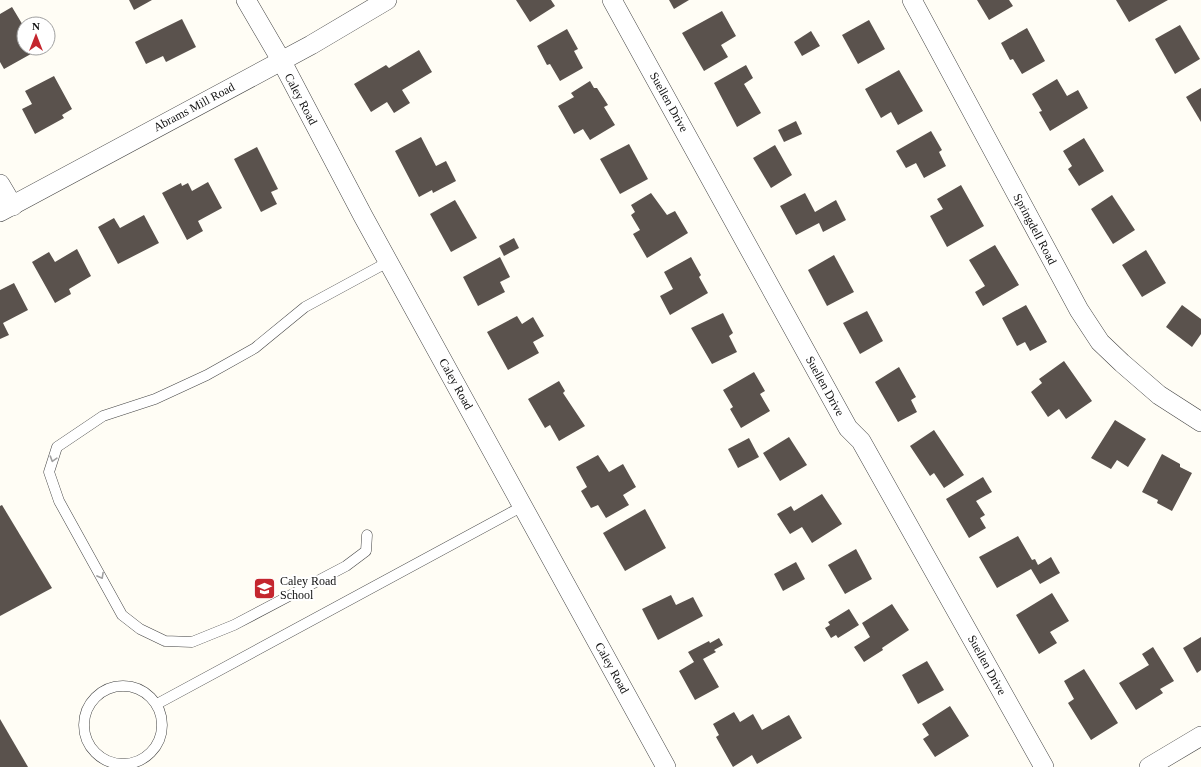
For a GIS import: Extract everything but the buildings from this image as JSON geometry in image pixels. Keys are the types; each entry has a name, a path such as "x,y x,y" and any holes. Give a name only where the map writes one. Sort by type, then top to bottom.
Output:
{"street":[{"name":"Caley Road","path":"246,0 281,60 388,262 666,767"},
{"name":"Abrams Mill Road","path":"6,209 281,60 387,0"},
{"name":"Suellen Drive","path":"612,0 848,428 861,441 1044,767"},
{"name":"Springdell Road","path":"912,0 1079,310 1100,342 1160,395 1201,422"},
{"path":"0,184 6,209"},
{"path":"1149,767 1201,736"}],"lane":[{"path":"367,535 366,551 346,566 234,625 192,642 165,641 140,629 122,615 59,501 49,472 57,446 103,416 155,399 207,375 255,348 305,307 388,262"},
{"path":"157,704 523,506"},
{"path":"125,686 137,688 148,694 157,704 162,716 162,729 159,742 142,764 114,763 102,758 92,749 86,738 84,725 86,713 92,702 100,693 112,687 125,686"}],"place":[{"name":"Caley Road School","path":"265,588"}]}
